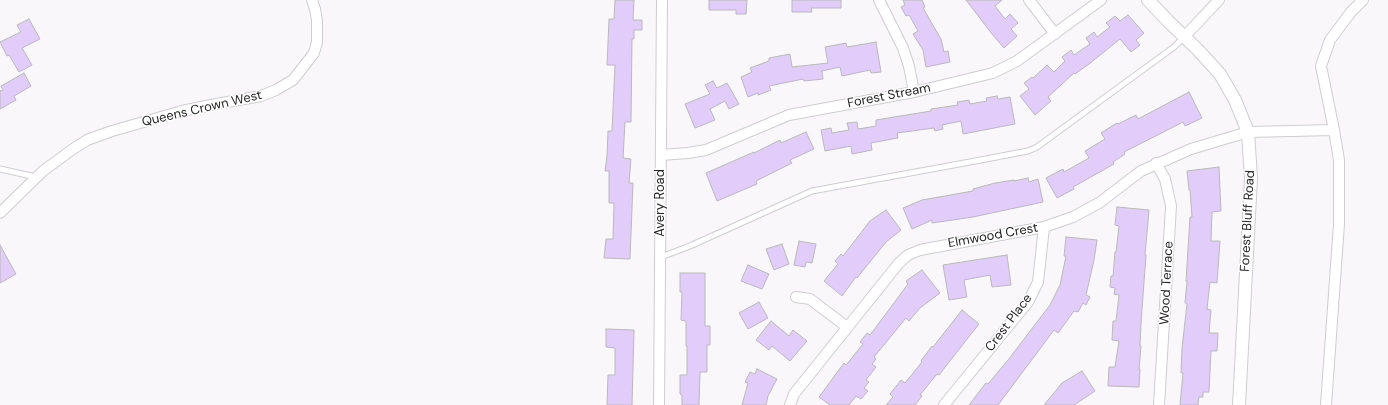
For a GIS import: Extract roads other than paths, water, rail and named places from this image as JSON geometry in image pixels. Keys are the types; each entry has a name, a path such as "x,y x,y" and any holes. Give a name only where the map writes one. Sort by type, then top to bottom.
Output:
{"street":[{"name":"Queens Crown West","path":"0,213 43,171 87,140 112,131 182,111 260,96 276,90 293,80 314,53 317,42 315,9 312,0"},
{"name":"Avery Road","path":"659,405 662,0"},
{"path":"879,0 909,66 914,92"},
{"path":"1029,0 1055,34"},
{"name":"Forest Stream","path":"661,155 688,154 706,150 789,115 914,92 993,73 1017,61 1101,0"},
{"name":"Forest Bluff Road","path":"1148,0 1210,63 1224,80 1235,100 1248,132 1251,178 1239,405"},
{"path":"1184,37 1219,0"},
{"path":"1326,405 1339,224 1339,160 1321,66 1330,40 1351,12 1363,0"},
{"name":"Elmwood Crest","path":"790,405 794,394 899,263 908,255 920,250 1044,227 1073,217 1099,203 1141,171 1191,148 1248,132 1334,130"},
{"name":"Wood Terrace","path":"1156,164 1165,179 1172,206 1159,405"},
{"name":"Crest Place","path":"944,405 1028,302 1038,282 1044,227"},
{"path":"796,297 810,299 847,327"}],"lane":[{"path":"661,258 812,191 977,161 1037,147 1174,47 1184,37"},
{"path":"0,169 37,177"}]}
